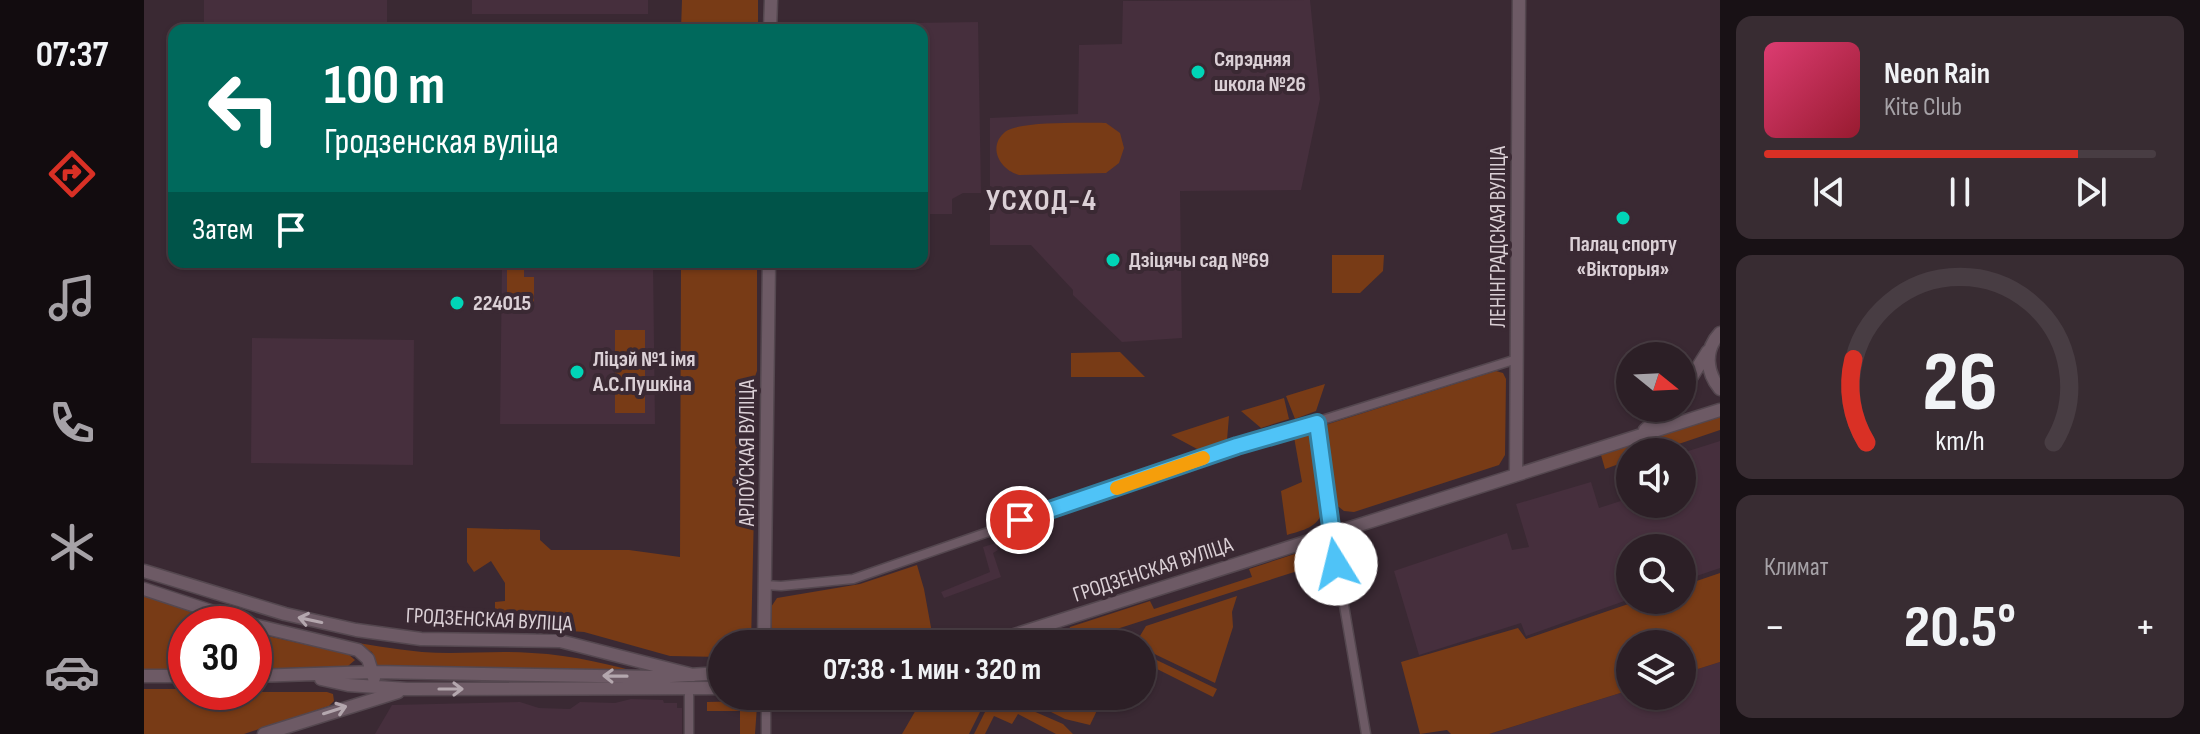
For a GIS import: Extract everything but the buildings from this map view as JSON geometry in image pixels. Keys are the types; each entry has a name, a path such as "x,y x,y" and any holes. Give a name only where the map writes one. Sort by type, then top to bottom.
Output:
{"main road":[{"path":"770,24 771,0"},
{"name":"ЛЕНІНГРАДСКАЯ ВУЛІЦА","path":"1516,474 1519,0"},
{"name":"АРЛОЎСКАЯ ВУЛІЦА","path":"764,630 769,268"},
{"path":"1716,337 1709,371 1720,389"},
{"path":"1696,369 1716,337"},
{"name":"ГРОДЗЕНСКАЯ ВУЛІЦА","path":"1030,630 1720,410"},
{"name":"ГРОДЗЕНСКАЯ ВУЛІЦА","path":"1639,434 1653,422"},
{"name":"ГРОДЗЕНСКАЯ ВУЛІЦА","path":"144,571 285,614 356,630 421,639 560,641 693,675"},
{"path":"144,589 195,606"},
{"path":"272,630 352,648 368,659 374,672 373,686"},
{"name":"ГРОДЗЕНСКАЯ ВУЛІЦА","path":"272,676 374,672 655,677 708,674"},
{"path":"144,676 168,676"},
{"name":"ГРОДЗЕНСКАЯ ВУЛІЦА","path":"307,676 348,685 407,689 708,689"},
{"path":"264,734 407,689"}],"street":[{"path":"765,585 853,579 1204,457 1517,359"},
{"path":"1317,423 1332,535 1366,734"},
{"path":"689,690 689,734"},
{"path":"766,710 766,734"}],"shaded area":[{"path":"204,0 387,0 387,24 204,24"},
{"path":"472,0 648,0 648,14 472,14"},
{"path":"682,0 758,0 758,24 681,24"},
{"name":"Сярэдняя школа №26","path":"1310,0 1320,99 1301,190 1180,191 1182,338 1122,342 1073,295 1073,290 1031,245 990,245 990,118 1078,114 1079,45 1122,44 1123,1"},
{"path":"978,22 981,193 963,193 952,199 952,214 928,214 928,24 849,24"},
{"path":"1052,123 1106,123 1120,133 1124,148 1119,163 1106,173 1019,175 1006,168 998,157 997,144 1012,128"},
{"path":"1332,255 1384,255 1383,271 1360,293 1332,293"},
{"name":"Ліцэй №1 імя А.С.Пушкіна","path":"502,268 653,268 655,424 500,424"},
{"path":"507,268 524,268 524,277 534,277 534,303 526,310 507,310"},
{"path":"681,268 757,268 757,371 747,398 747,443 755,465 751,630 708,630 708,657 670,656 584,632 495,625 495,602 505,601 505,583 491,561 474,572 467,562 467,528 540,530 540,540 551,550 629,550 680,557"},
{"path":"615,330 645,330 645,413 615,413"},
{"path":"252,338 414,340 413,465 251,463"},
{"path":"1120,352 1145,377 1071,377 1071,353"},
{"path":"1496,371 1503,373 1506,379 1505,455 1499,465 1354,512 1344,511 1335,504 1322,426"},
{"path":"1325,384 1316,411 1295,419 1286,396"},
{"path":"1284,398 1289,419 1261,428 1241,411"},
{"path":"1229,416 1227,440 1199,450 1171,435"},
{"path":"1720,416 1720,430 1696,438 1653,438"},
{"path":"1312,430 1323,510 1314,525 1287,535 1281,491 1302,482 1294,437"},
{"path":"1720,441 1720,568 1696,576 1696,534 1616,534 1616,604 1526,636 1521,623 1419,655 1394,571 1507,533 1512,550 1529,547 1516,504 1591,482 1599,508 1616,503 1616,518 1696,518 1696,449"},
{"path":"1616,450 1616,465 1605,469 1601,455"},
{"path":"996,543 998,550 993,553 1001,577 944,598 941,592 990,572 983,547"},
{"path":"1307,550 1310,567 1114,630 1069,630 1070,627 1150,601 1154,609 1252,577 1249,569"},
{"path":"917,565 931,630 772,630 771,607 777,598 860,584"},
{"path":"1720,573 1720,662 1696,670 1696,630 1616,630 1616,694 1489,734 1451,734 1447,730 1420,734 1401,662 1518,628 1526,639 1616,608 1616,614 1696,614 1696,581"},
{"path":"144,596 174,606 168,606 168,672 144,673"},
{"path":"1237,596 1232,612 1233,627 1215,683 1156,655 1156,630 1144,630 1146,626"},
{"path":"315,634 422,652 518,652 563,656 652,676 378,667 372,652 358,645"},
{"path":"272,637 348,654 355,660 348,666 272,668"},
{"path":"1156,660 1217,689 1213,697 1157,669"},
{"path":"1720,662 1720,734 1489,734 1616,694 1616,710 1696,710 1696,670"},
{"path":"144,689 168,689 168,710 272,710 272,692 333,694 334,701 329,706 244,734 144,734"},
{"path":"631,699 677,703 677,708 682,708 682,734 375,734 392,705 520,702 539,708 570,709 580,702 615,703"},
{"path":"707,702 708,710 757,710 755,734 740,734 740,711 707,711"},
{"path":"916,710 981,710 969,734 902,734"},
{"path":"986,710 1031,710 1063,724 1073,734 1056,734 1018,714 1012,724 994,716 985,734 974,734"},
{"path":"1047,710 1097,710 1090,725 1065,719"}],"slow traffic":[{"path":"1117,488 1203,458"}],"place":[{"name":"Сярэдняя школа №26","path":"1198,72"},
{"name":"Палац спорту «Вікторыя»","path":"1623,218"},
{"name":"Дзіцячы сад №69","path":"1113,260"},
{"name":"224015","path":"457,303"},
{"name":"Ліцэй №1 імя А.С.Пушкіна","path":"577,372"}],"district":[{"name":"УСХОД-4","path":"1042,201"}],"route":[{"path":"1020,520 1237,446 1317,423 1336,564"}]}
